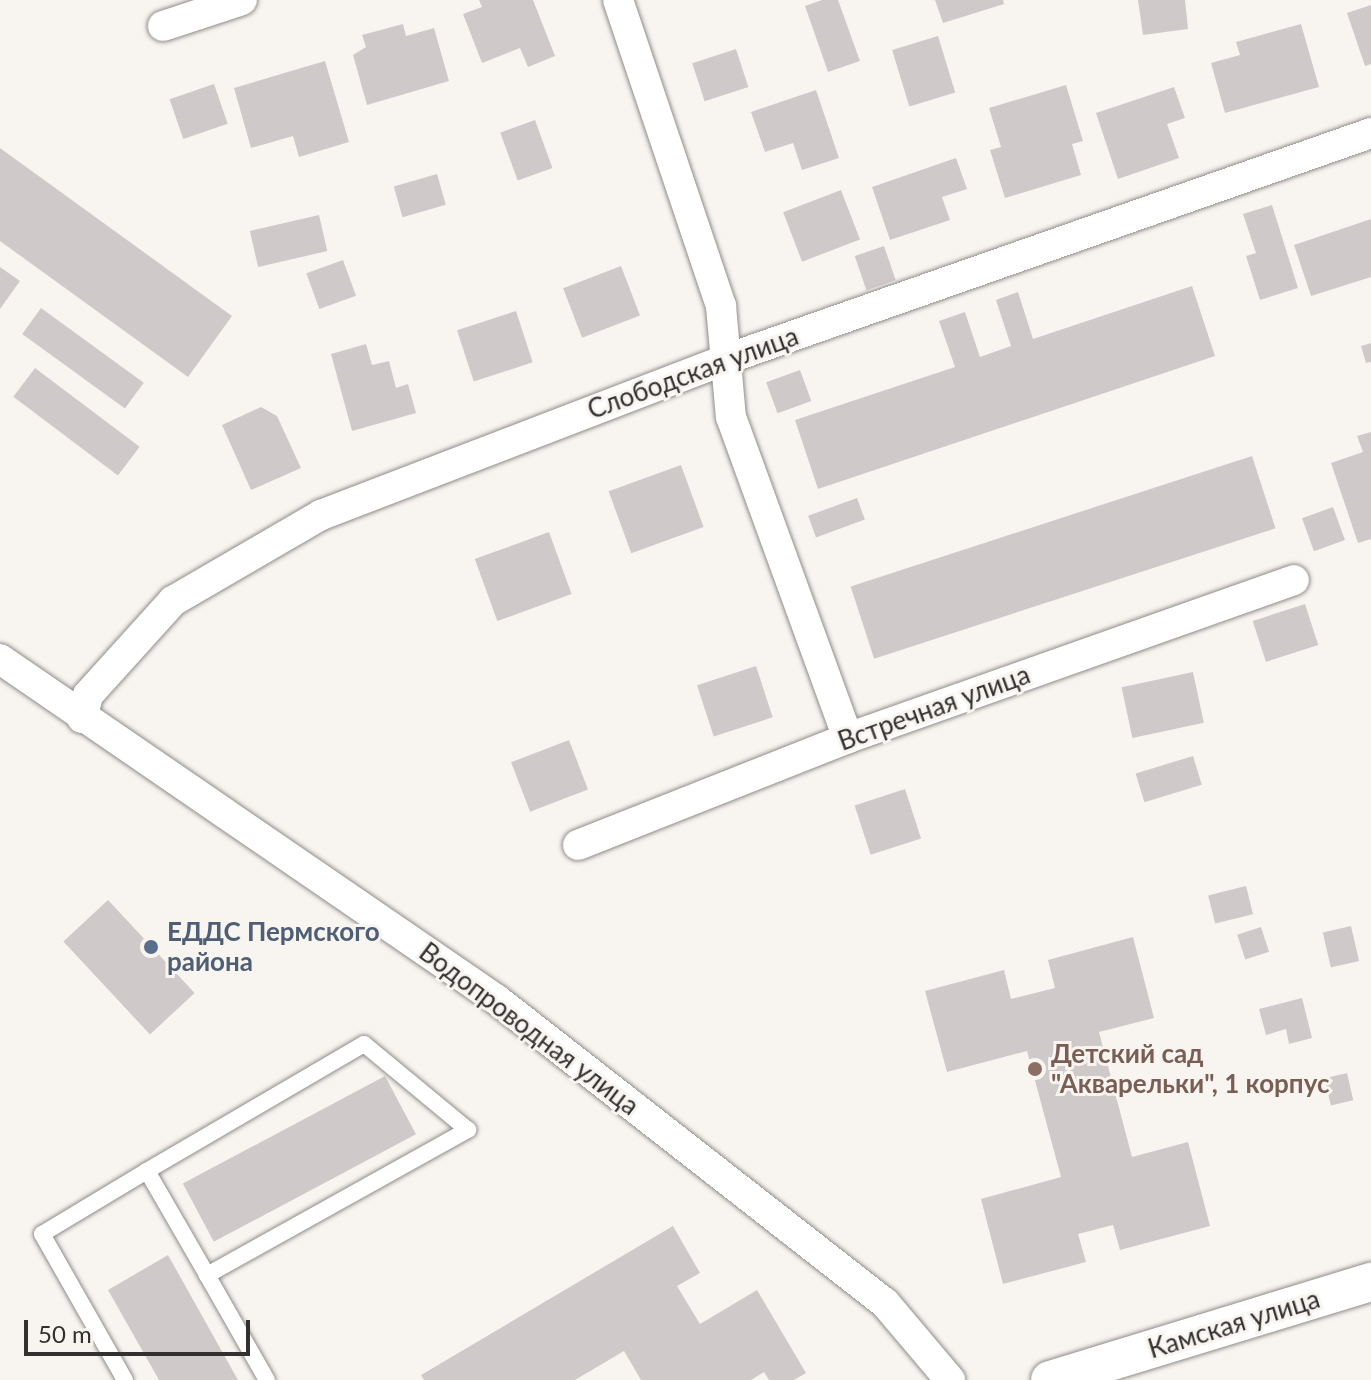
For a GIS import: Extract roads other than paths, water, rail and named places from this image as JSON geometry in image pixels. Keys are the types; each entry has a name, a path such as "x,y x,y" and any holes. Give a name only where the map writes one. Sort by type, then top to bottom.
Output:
{"street":[{"path":"163,26 242,0"},
{"path":"618,0 721,306 731,417 848,738"},
{"name":"Слободская улица","path":"82,718 88,695 173,601 321,515 724,360 1371,133"},
{"name":"Встречная улица","path":"578,845 848,738 1294,580"},
{"name":"Водопроводная улица","path":"0,659 497,1000 885,1303 950,1380"},
{"name":"Камская улица","path":"1050,1380 1371,1285"}],"lane":[{"path":"125,1380 42,1234 364,1044 468,1130 207,1275"},
{"path":"147,1171 267,1380"}],"place":[{"name":"ЕДДС Пермского района","path":"151,947"},
{"name":"Детский сад \"Акварельки\", 1 корпус","path":"1035,1069"}]}
